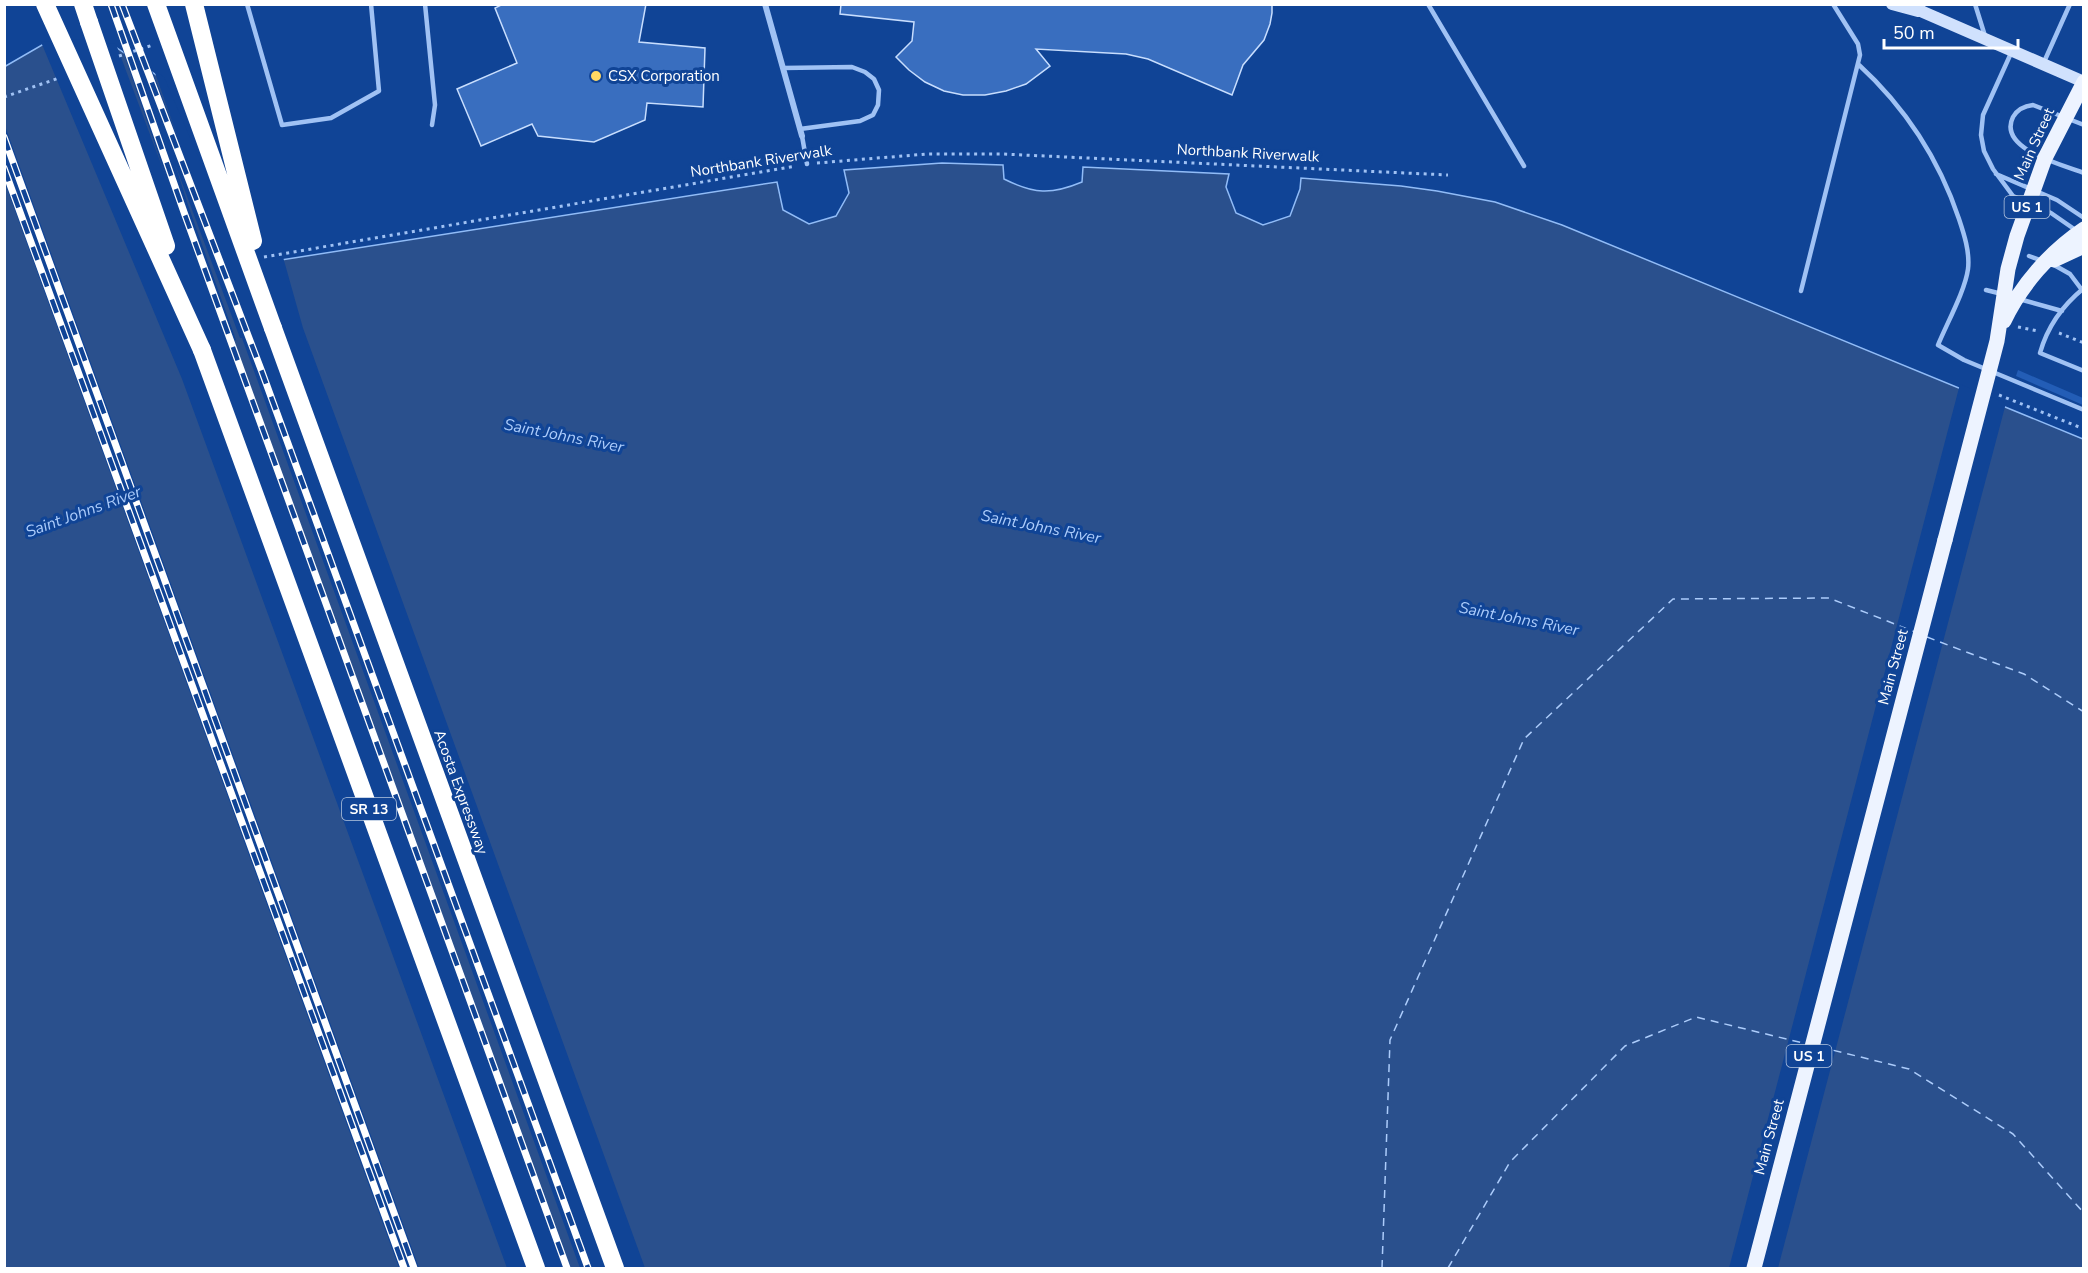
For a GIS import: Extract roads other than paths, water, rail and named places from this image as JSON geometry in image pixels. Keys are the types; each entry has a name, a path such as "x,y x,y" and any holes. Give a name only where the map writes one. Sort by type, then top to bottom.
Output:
{"highway":[{"path":"45,4 202,350"},
{"path":"83,4 202,350"},
{"path":"156,4 273,328"},
{"path":"194,4 273,328"},
{"name":"Acosta Expressway","path":"273,328 615,1269"},
{"name":"SR 13","path":"202,350 536,1269"}],"main road":[{"name":"Main Street","path":"1754,1269 1997,341 2008,269 2025,211 2045,158 2084,82"},
{"name":"US 1","path":"1997,341 2012,305 2039,270 2064,244 2084,229"},
{"path":"2039,270 2055,259 2084,246"}],"street":[{"path":"765,4 801,132"},
{"path":"1892,4 1923,12 2084,82"},
{"path":"1911,4 1923,12"}],"lane":[{"path":"247,4 282,125 331,118 379,91 371,4"},
{"path":"425,4 435,105 432,125"},
{"path":"1428,4 1524,166"},
{"path":"1801,291 1860,55 1858,44 1833,4"},
{"path":"1975,4 1986,39"},
{"path":"2044,64 2070,4"},
{"path":"2012,50 1981,124 1984,151 1996,174 2013,196 2060,218 2084,237"},
{"path":"1858,64 1887,92 1913,124 1942,176 1961,225 1968,254 1967,272 1938,345 1964,360 2084,411"},
{"path":"783,68 852,67 865,72 874,79 879,90 878,105 873,115 860,121 801,132 807,164"},
{"path":"2084,125 2033,105 2019,110 2010,127 2015,140 2025,149 2084,173"},
{"path":"1996,174 2057,200 2084,218"},
{"path":"2029,256 2065,270 2083,289 2062,311 2048,332 2040,353 2084,371"},
{"path":"1986,290 2062,311"}],"water":[{"name":"Saint Johns River","path":"77,42 114,46 162,79 243,266 777,182 783,210 809,224 836,216 849,193 844,170 942,163 1003,165 1004,179 1024,188 1043,191 1061,189 1082,182 1083,167 1229,174 1226,187 1236,213 1263,225 1290,216 1300,189 1301,178 1401,186 1495,202 1562,225 2083,439 2083,1268 5,1268 4,67 42,45"}],"railway":[{"path":"111,4 185,215 567,1268"},
{"path":"122,4 262,372 588,1268"},
{"path":"4,137 414,1268"},
{"path":"4,168 404,1268"}],"place":[{"name":"CSX Corporation","path":"596,76"}]}
